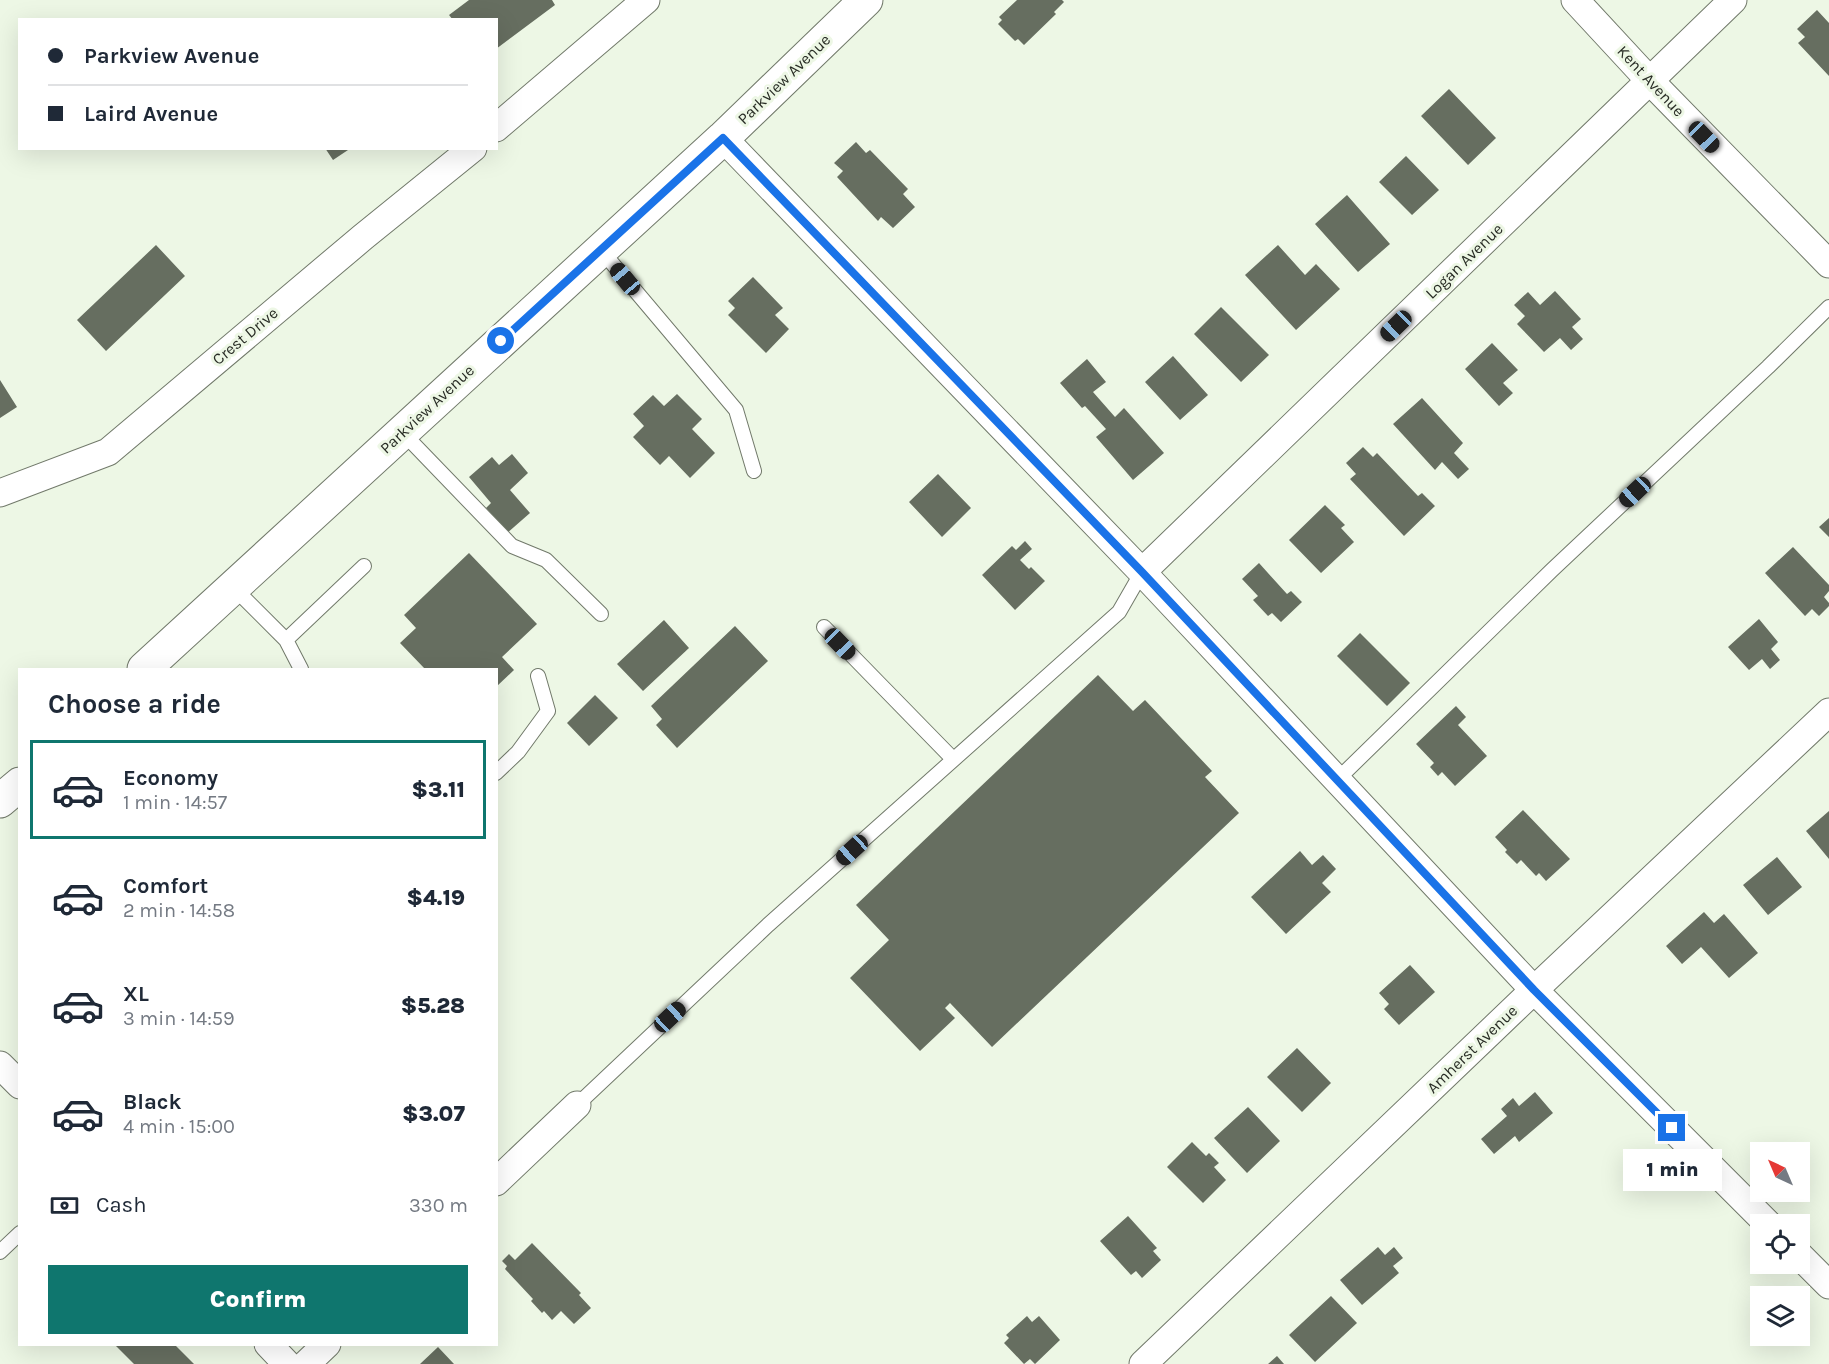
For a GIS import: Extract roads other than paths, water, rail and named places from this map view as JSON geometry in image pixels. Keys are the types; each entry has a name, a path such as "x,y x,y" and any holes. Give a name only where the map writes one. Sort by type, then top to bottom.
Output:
{"street":[{"path":"498,126 646,0"},
{"name":"Parkview Avenue","path":"145,668 723,138 866,0"},
{"name":"Kent Avenue","path":"1575,0 1650,81 1829,264"},
{"name":"Logan Avenue","path":"1142,572 1733,0"},
{"path":"723,138 1142,572 1534,990 1758,1214"},
{"name":"Crest Drive","path":"0,493 108,452 363,237 471,150"},
{"name":"Amherst Avenue","path":"1143,1364 1829,712"},
{"path":"0,801 18,785"},
{"path":"0,1065 18,1083"},
{"path":"498,1180 577,1105"},
{"path":"1810,1266 1829,1285"},
{"path":"270,1346 287,1364"},
{"path":"306,1364 325,1346"}],"lane":[{"path":"601,250 736,410 754,471"},
{"path":"1337,780 1552,570 1829,307"},
{"path":"402,432 512,546 546,560 601,614"},
{"path":"286,640 364,566"},
{"path":"577,1105 768,925 1119,612 1142,572"},
{"path":"233,587 286,640 300,668"},
{"path":"824,627 953,759"},
{"path":"498,771 518,752 548,711 538,676"},
{"path":"0,1252 18,1235"}]}
